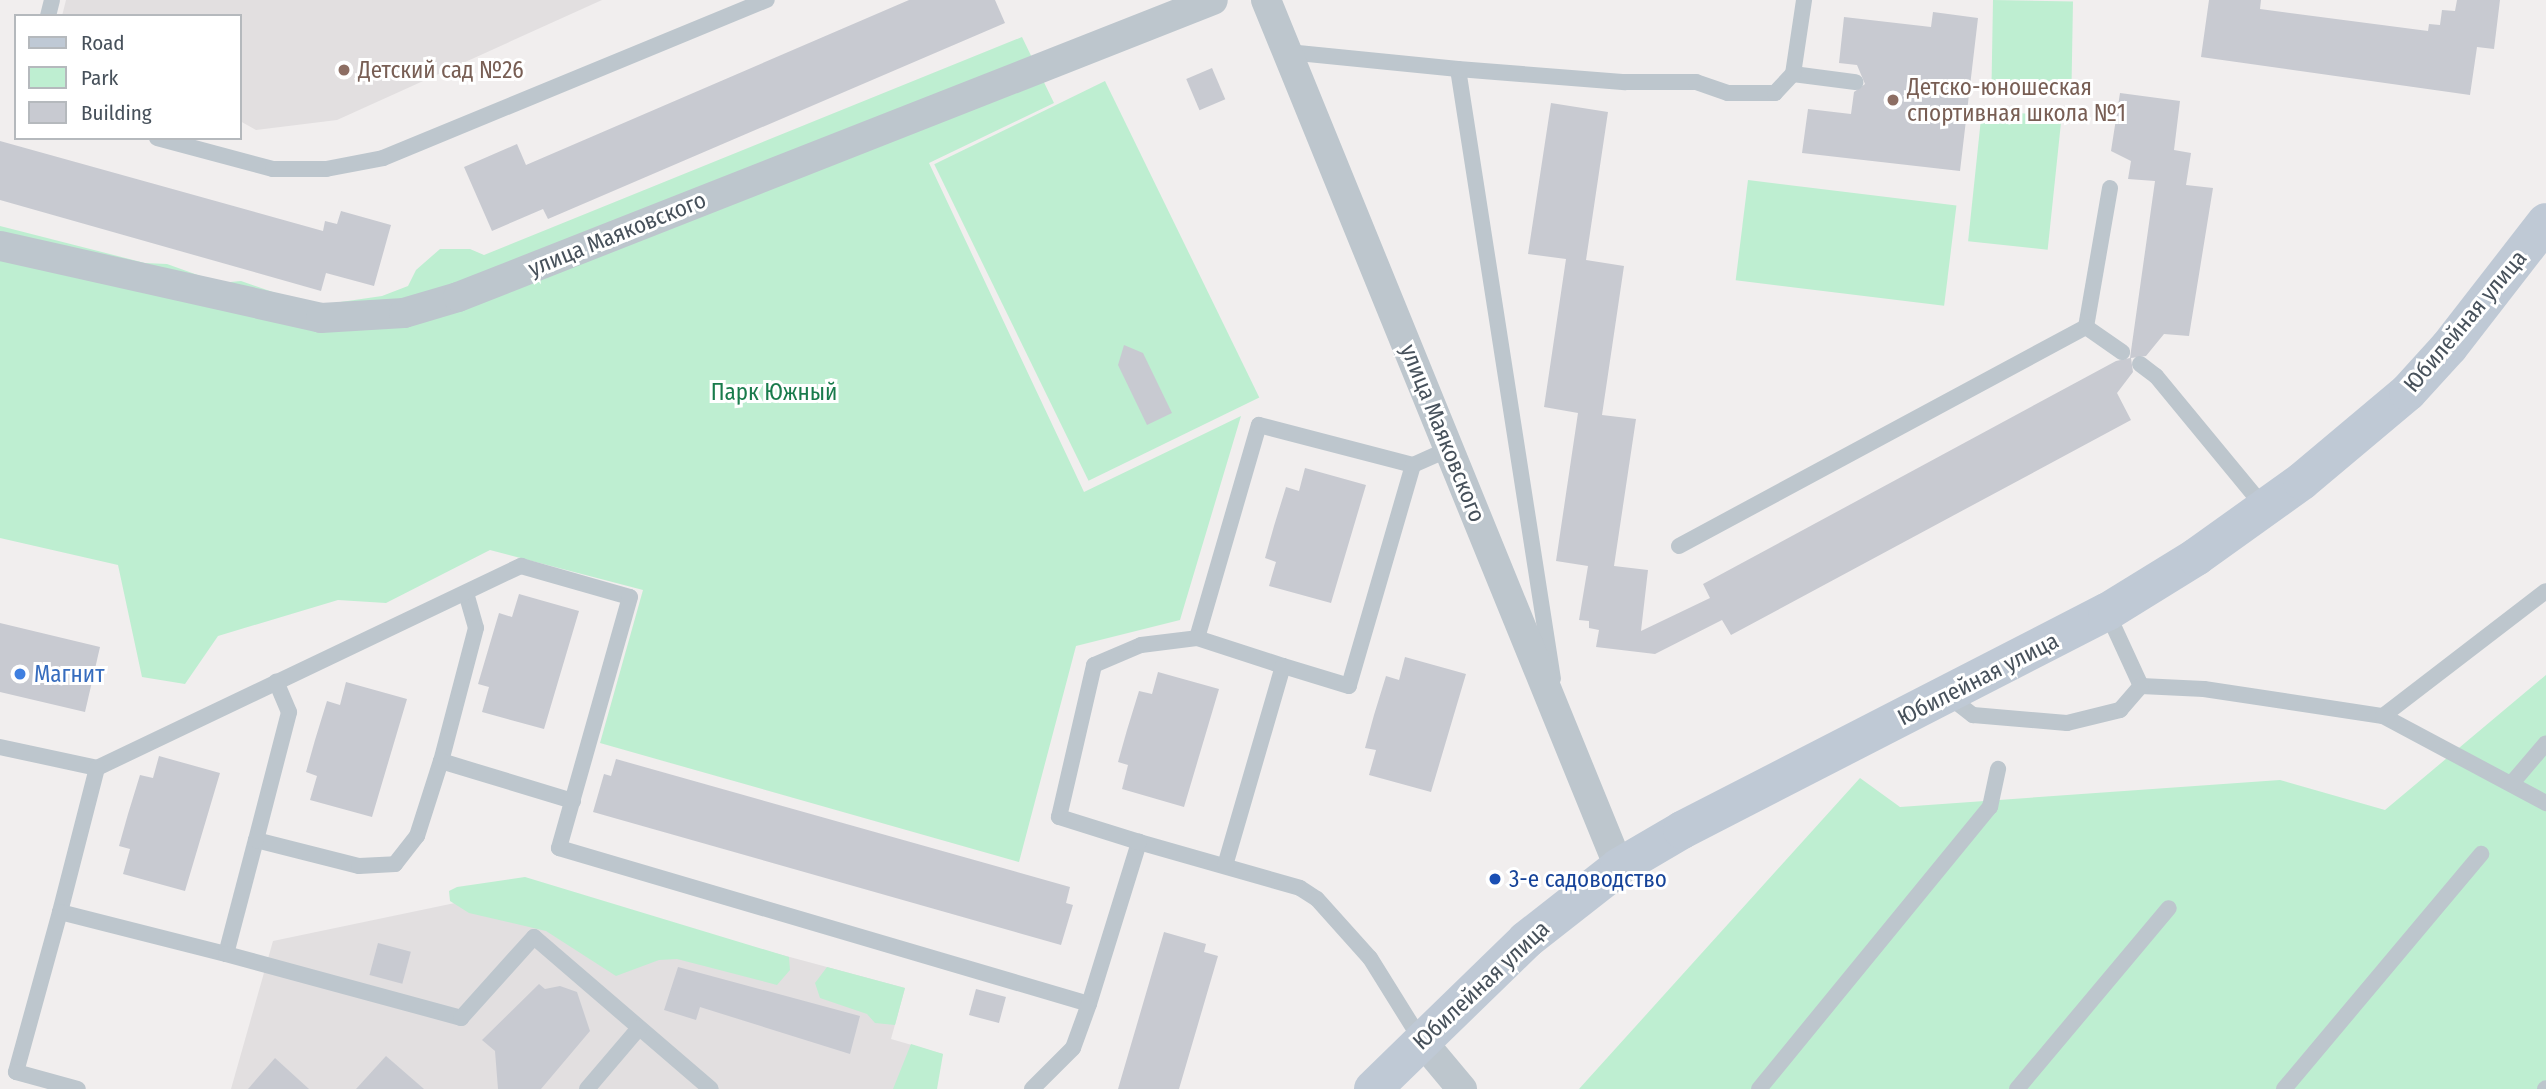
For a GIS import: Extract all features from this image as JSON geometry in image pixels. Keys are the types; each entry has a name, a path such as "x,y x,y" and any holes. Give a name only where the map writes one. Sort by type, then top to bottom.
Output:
{"street":[{"name":"улица Маяковского","path":"0,246 321,318 404,313 458,297 1213,0"},
{"name":"улица Маяковского","path":"1266,0 1561,732 1619,867"},
{"name":"Юбилейная улица","path":"1373,1089 1526,940 1619,867 2107,612 2265,508 2359,436 2408,392 2545,227"},
{"path":"1421,1040 1462,1089"}],"lane":[{"path":"165,140 274,169 326,170 383,158 767,0"},
{"path":"1288,52 1625,82 1696,82 1728,93 1774,93 1793,74 1804,0"},
{"path":"1458,69 1561,732"},
{"path":"1793,74 1855,82"},
{"path":"2086,327 2110,188"},
{"path":"2086,327 2122,352"},
{"path":"1679,546 2086,327"},
{"path":"2140,364 2156,376 2265,508"},
{"path":"1196,638 1259,425 1413,466 1449,449"},
{"path":"1413,466 1349,686 1196,638 1142,645 1094,665 1059,817 1300,888 1317,899 1370,958 1421,1040"},
{"path":"0,747 97,768 521,566 630,597 559,848 1090,1004"},
{"path":"2383,716 2546,591"},
{"path":"256,840 359,866 395,864 417,836 441,761 476,628 466,593"},
{"path":"2107,612 2141,687"},
{"path":"1225,865 1283,666"},
{"path":"226,954 289,712 276,682"},
{"path":"2141,687 2204,690 2383,716 2546,803"},
{"path":"1947,695 1973,715 2067,723 2120,710 2141,687"},
{"path":"2512,783 2546,743"},
{"path":"441,761 573,801"},
{"path":"78,1089 16,1072 97,768"},
{"path":"1759,1089 1990,807 1998,769"},
{"path":"1032,1089 1073,1048 1090,1004 1139,842"},
{"path":"2284,1089 2481,853"},
{"path":"2017,1089 2169,908"},
{"path":"60,912 461,1018 534,937 711,1089"},
{"path":"587,1089 639,1028"}],"shaded area":[{"name":"Детский сад №26","path":"66,0 602,0 337,120 256,130 242,122 242,14 62,14"},
{"path":"531,887 905,988 891,1039 943,1054 932,1089 231,1089 273,941"}],"green space":[{"path":"1993,0 2073,1 2072,85 1992,84"},
{"name":"Парк Южный","path":"1022,37 1054,103 929,163 1084,492 1241,416 1180,620 1076,646 1019,862 600,743 643,590 490,550 386,603 338,600 218,636 185,684 142,677 118,565 0,538 0,226 145,263 167,264 220,283 241,281 313,306 382,296 408,286 416,270 440,249 470,249 484,255"},
{"path":"1105,81 1259,397 1089,481 934,164"},
{"path":"1982,109 2062,117 2048,250 1968,241"},
{"path":"1748,180 1956,206 1944,306 1736,280"},
{"path":"2546,675 2546,1089 1579,1089 1860,778 1900,807 2280,780 2385,810"},
{"path":"525,877 789,957 790,970 777,985 677,959 659,960 616,976 546,931 469,913 450,901 449,891 457,887"},
{"path":"827,967 905,988 895,1025 875,1023 867,1014 820,998 815,983"},
{"path":"911,1044 943,1054 937,1089 893,1089"}],"building":[{"path":"909,0 995,0 1005,23 548,219 543,209 492,231 464,167 517,144 526,165"},
{"path":"2209,0 2261,0 2260,9 2428,31 2429,24 2440,25 2442,10 2455,11 2457,0 2500,0 2494,49 2477,47 2470,95 2201,57"},
{"name":"Детско-юношеская спортивная школа №1","path":"1933,12 1978,18 1960,171 1802,153 1808,109 1851,114 1854,92 1865,84 1857,65 1839,63 1844,17 1931,27"},
{"path":"1212,68 1225,99 1200,110 1186,79"},
{"path":"2120,93 2180,101 2174,150 2191,153 2186,185 2213,188 2189,336 2164,334 2146,356 2131,358 2133,372 2117,393 2131,420 1731,635 1722,620 1655,654 1596,647 1599,630 1589,628 1589,621 1579,620 1588,566 1556,561 1578,413 1544,407 1566,259 1528,254 1551,103 1608,112 1586,260 1624,266 1602,415 1636,419 1614,566 1648,570 1641,631 1710,598 1703,584 2116,361 2130,358 2155,181 2128,179 2131,161 2111,151"},
{"path":"0,141 323,231 325,221 337,224 341,211 391,225 374,286 326,273 321,291 0,200"},
{"path":"1124,345 1143,353 1172,413 1147,425 1118,365"},
{"path":"1305,468 1366,485 1331,603 1269,586 1276,562 1265,558 1274,526 1286,487 1299,491"},
{"path":"519,594 579,611 544,729 482,712 489,687 478,684 499,613 512,617"},
{"path":"0,623 100,647 85,712 0,692"},
{"path":"1405,657 1466,674 1431,792 1369,775 1376,750 1365,748 1374,715 1386,676 1399,680"},
{"path":"1158,672 1219,689 1184,807 1122,789 1128,765 1118,762 1139,691 1152,694"},
{"path":"346,682 407,699 372,817 310,800 317,776 306,772 315,740 327,701 340,705"},
{"path":"159,756 220,773 185,891 123,874 130,849 119,846 128,814 140,775 153,778"},
{"path":"616,759 1070,887 1066,903 1073,905 1061,945 593,812 604,774 611,776"},
{"path":"1164,932 1206,944 1204,952 1218,956 1179,1089 1118,1089"},
{"path":"378,943 411,952 402,984 369,975"},
{"path":"678,967 860,1016 850,1054 700,1007 696,1020 664,1010"},
{"path":"539,984 545,989 560,986 577,992 590,1031 541,1089 498,1089 495,1051 482,1040"},
{"path":"976,989 1006,997 999,1023 969,1015"},
{"path":"386,1056 424,1089 356,1089"},
{"path":"275,1058 309,1089 248,1089"}],"place":[{"name":"Детский сад №26","path":"344,70"},
{"name":"Детско-юношеская спортивная школа №1","path":"1893,100"},
{"name":"Магнит","path":"20,674"},
{"name":"3-е садоводство","path":"1495,879"}]}
